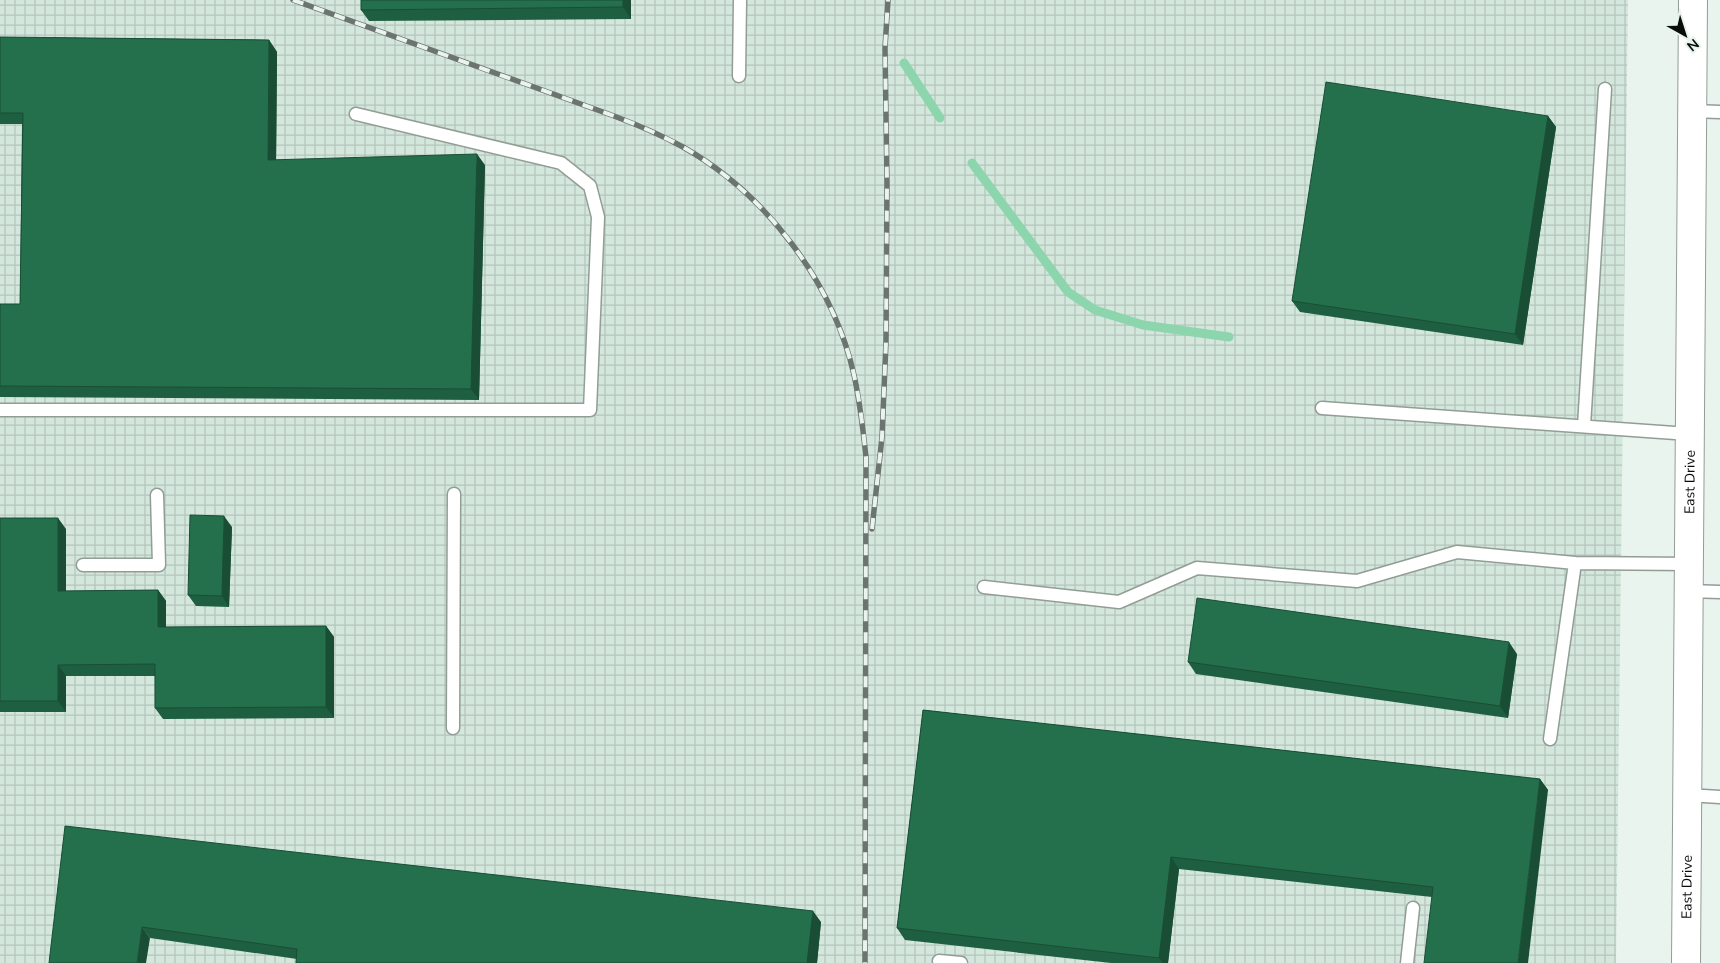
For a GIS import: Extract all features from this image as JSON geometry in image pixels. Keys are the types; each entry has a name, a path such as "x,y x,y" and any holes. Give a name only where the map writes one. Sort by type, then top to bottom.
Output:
{"street":[{"name":"East Drive","path":"1686,963 1692,0"}],"lane":[{"path":"739,76 740,0"},
{"path":"1584,426 1605,89"},
{"path":"1692,112 1720,112"},
{"path":"0,410 590,410 598,217 590,186 561,162 356,114"},
{"path":"1322,408 1689,434"},
{"path":"453,728 454,494"},
{"path":"83,565 158,565 157,496"},
{"path":"984,587 1119,602 1197,568 1357,581 1457,552 1574,563 1688,564"},
{"path":"1550,739 1574,563"},
{"path":"1688,591 1720,592"},
{"path":"1687,795 1720,797"},
{"path":"1407,963 1413,908"},
{"path":"939,961 961,963"}],"shaded area":[{"path":"0,0 1628,0 1616,963 0,963"}],"building":[{"path":"361,0 623,0 623,7 361,10"},
{"path":"0,37 269,40 268,160 477,154 471,389 0,386 0,304 20,304 23,113 0,113"},
{"path":"1326,82 1548,116 1515,334 1292,301"},
{"path":"190,515 224,516 222,596 188,595"},
{"path":"0,518 58,518 58,591 158,590 158,627 326,626 326,707 155,708 155,664 58,665 58,701 0,701"},
{"path":"1197,598 1509,642 1500,706 1188,662"},
{"path":"923,710 1540,779 1518,963 1424,963 1433,887 1171,857 1159,958 897,928"},
{"path":"65,826 813,911 807,963 296,963 297,949 142,927 137,963 49,963"}],"waterway":[{"path":"904,63 940,118"},
{"path":"972,163 1068,292 1095,310 1143,325 1229,337"}],"railway":[{"path":"293,0 614,116 649,130 683,147 713,166 742,189 768,215 813,274 844,340 856,385 866,457 865,963"},
{"path":"872,529 882,437 886,342 887,183 885,48 888,0"}]}
